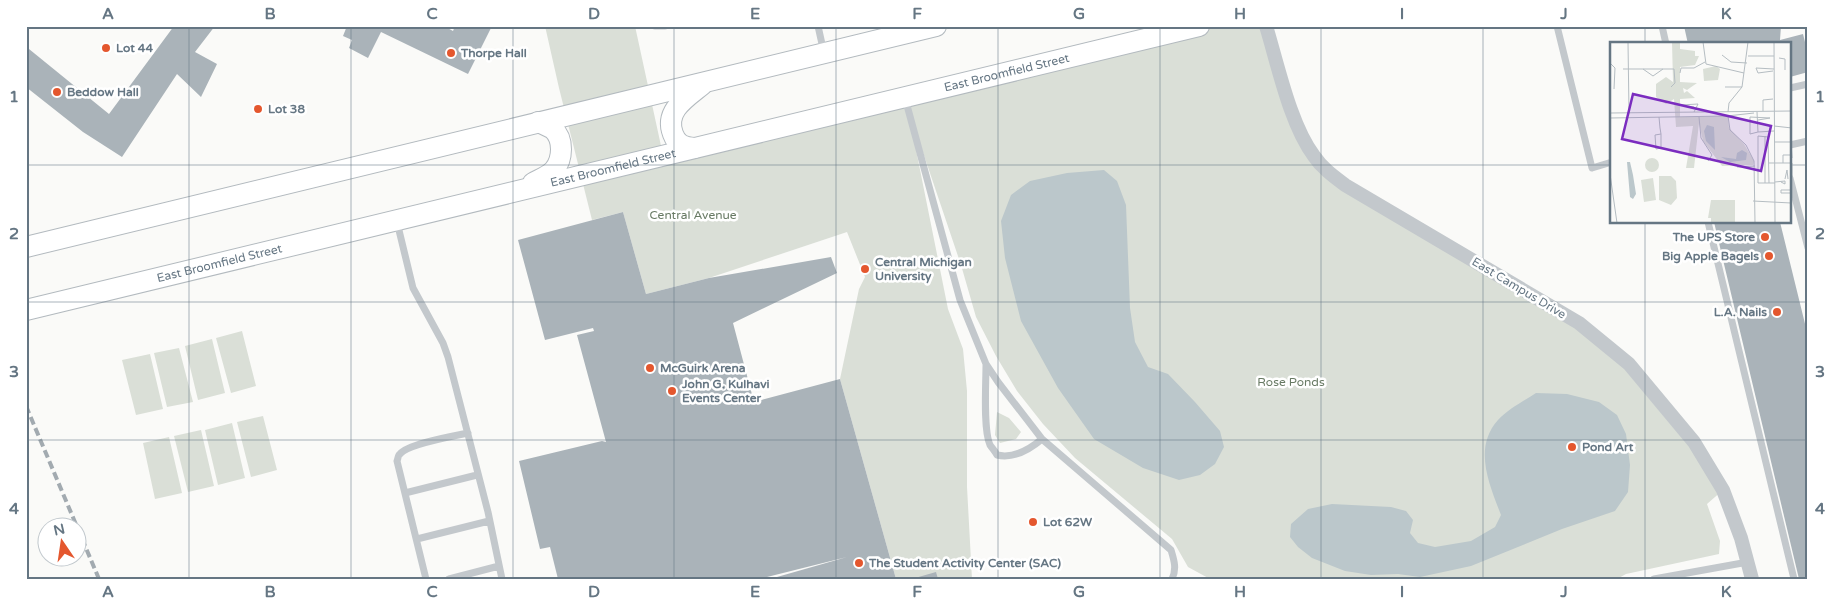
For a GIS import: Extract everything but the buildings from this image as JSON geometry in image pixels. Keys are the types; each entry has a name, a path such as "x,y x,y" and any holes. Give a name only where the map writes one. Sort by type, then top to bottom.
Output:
{"main road":[{"path":"26,246 936,26"},
{"name":"East Broomfield Street","path":"26,310 1199,26"},
{"path":"694,148 677,143 672,131 671,119 679,103 705,82"},
{"path":"516,191 550,173 555,169 561,156 560,142 555,132 538,122"}],"street":[{"name":"East Campus Drive","path":"1266,26 1292,110 1307,144 1318,161 1345,185 1578,323 1629,364 1694,442 1718,482 1731,509 1752,579"}],"lane":[{"path":"655,26 665,26"},
{"path":"818,26 824,53"},
{"path":"1557,26 1592,168 1610,163"},
{"path":"1662,26 1666,42"},
{"path":"1792,88 1808,84"},
{"path":"905,97 960,300 986,364 1042,439 1171,550 1175,567 1172,579"},
{"path":"1792,145 1808,141"},
{"path":"1792,186 1808,248"},
{"path":"396,220 413,288 443,343 448,357 502,579"},
{"path":"1708,224 1794,579"},
{"path":"986,364 988,438 997,455 1011,456 1035,445 1042,439"},
{"path":"426,579 397,461 399,454 406,448 468,433"},
{"path":"405,493 478,475"},
{"path":"417,539 489,520"},
{"path":"1654,579 1748,562"},
{"path":"449,579 499,566"}],"green space":[{"name":"Rose Ponds","path":"545,26 635,26 663,155 1199,26 1266,26 1301,132 1345,185 1550,306 1629,364 1723,490 1707,504 1720,541 1719,554 1626,574 1617,579 1210,579 1188,567 1172,539 1075,458 1043,424 1017,391 976,317 961,265 907,105 948,309 963,349 967,391 967,487 972,579 896,579 840,379 859,289 865,277 847,232 709,278 646,294 623,212 592,220"},
{"path":"242,331 256,386 231,393 216,338"},
{"path":"212,339 225,393 198,400 185,346"},
{"path":"179,348 193,402 167,407 154,353"},
{"path":"150,354 163,409 136,415 122,360"},
{"path":"997,412 1009,418 1021,432 1016,439 1000,443 995,435"},
{"path":"263,416 277,470 251,477 237,422"},
{"path":"232,423 245,478 218,485 205,430"},
{"path":"201,430 214,486 188,492 174,436"},
{"path":"169,437 182,493 155,499 143,443"}],"shaded area":[{"path":"1104,170 1117,181 1126,205 1130,308 1135,342 1148,367 1168,374 1220,431 1224,447 1215,464 1200,475 1179,480 1143,468 1094,439 1058,388 1021,321 1005,258 1001,221 1011,195 1030,181 1067,173"},
{"path":"1536,393 1567,394 1599,402 1617,415 1626,434 1630,465 1628,492 1615,511 1562,529 1471,566 1420,577 1398,574 1371,575 1345,571 1312,558 1298,547 1290,537 1291,524 1308,509 1332,504 1391,507 1406,511 1413,520 1410,533 1418,543 1435,547 1471,541 1495,527 1501,515 1488,479 1485,454 1486,442 1490,431 1502,416"}],"railway":[{"path":"26,406 99,579"}],"place":[{"name":"Lot 44","path":"106,48"},
{"name":"Thorpe Hall","path":"451,53"},
{"name":"Beddow Hall","path":"57,92"},
{"name":"Lot 38","path":"258,109"},
{"name":"The UPS Store","path":"1765,237"},
{"name":"Big Apple Bagels","path":"1769,256"},
{"name":"Central Michigan University","path":"865,269"},
{"name":"L.A. Nails","path":"1777,312"},
{"name":"McGuirk Arena","path":"650,368"},
{"name":"John G. Kulhavi Events Center","path":"672,391"},
{"name":"Pond Art","path":"1572,447"},
{"name":"Lot 62W","path":"1033,522"},
{"name":"The Student Activity Center (SAC)","path":"859,563"}],"park label":[{"name":"Central Avenue","path":"693,215"}]}
